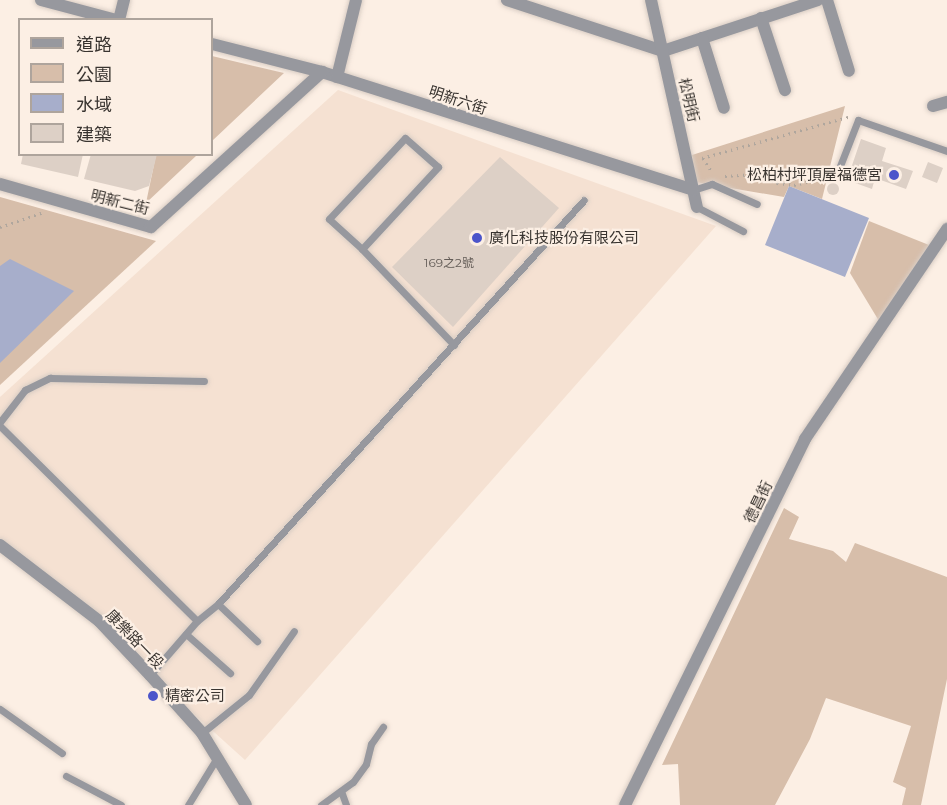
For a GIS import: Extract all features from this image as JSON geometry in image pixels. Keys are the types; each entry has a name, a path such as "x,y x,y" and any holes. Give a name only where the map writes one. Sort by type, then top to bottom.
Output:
{"street":[{"path":"41,0 110,18"},
{"path":"119,18 124,0"},
{"path":"337,77 356,0"},
{"path":"507,0 663,51 818,0"},
{"name":"松明街","path":"651,0 697,207"},
{"path":"827,0 849,71"},
{"path":"761,18 785,90"},
{"path":"702,38 724,108"},
{"name":"明新六街","path":"213,44 322,72 693,190"},
{"name":"明新二街","path":"0,184 151,227 322,72"},
{"path":"933,106 947,102"},
{"name":"德昌街","path":"625,805 805,439 947,229"},
{"name":"康樂路一段","path":"0,545 99,621 201,733 218,756 246,805"}],"lane":[{"path":"835,169 858,120 947,151"},
{"path":"362,249 438,167 405,138 329,219 362,249 454,345"},
{"path":"693,190 712,184 757,204"},
{"path":"150,675 197,621 218,604 584,200"},
{"path":"697,207 743,231"},
{"path":"0,422 25,390 50,378 204,381"},
{"path":"0,426 197,621"},
{"path":"218,604 257,641"},
{"path":"201,733 249,695 294,631"},
{"path":"186,634 230,673"},
{"path":"0,710 62,753"},
{"path":"321,805 353,782 366,764 371,744 383,727"},
{"path":"188,805 218,756"},
{"path":"66,776 121,805"},
{"path":"341,791 346,805"}],"path":[{"path":"688,162 848,117 858,120"},
{"path":"846,126 848,117"},
{"path":"703,158 714,176 754,174 794,185 814,180 835,169"},
{"path":"0,227 48,211"}],"shaded area":[{"path":"338,90 716,226 245,760 0,539 0,397"}],"green space":[{"path":"213,56 284,73 213,140"},
{"path":"845,106 822,199 789,186 784,197 695,182 692,155"},
{"path":"156,156 196,156 146,203"},
{"path":"0,197 156,241 0,385"},
{"path":"869,221 929,245 879,321 850,273"},
{"path":"784,508 799,517 789,539 833,551 846,562 855,543 947,577 947,679 921,805 902,805 906,788 893,782 911,726 826,698 810,739 775,805 680,805 678,764 662,765"}],"water":[{"path":"789,186 869,218 845,277 765,245"},
{"path":"10,259 74,291 0,363 0,266"}],"building":[{"path":"861,139 886,148 882,161 913,171 906,189 875,178 872,189 847,180"},
{"path":"23,156 83,156 78,177 21,164"},
{"path":"90,156 156,156 149,186 135,191 84,179"},
{"name":"廣化科技股份有限公司","path":"500,157 559,208 453,327 392,267"},
{"path":"928,162 943,168 937,183 922,177"},
{"path":"835,183 838,184 838,194 831,195 828,194 827,187 828,184"}],"place":[{"name":"松柏村坪頂屋福德宮","path":"894,175"},
{"name":"廣化科技股份有限公司","path":"477,238"},
{"name":"精密公司","path":"153,696"}]}
